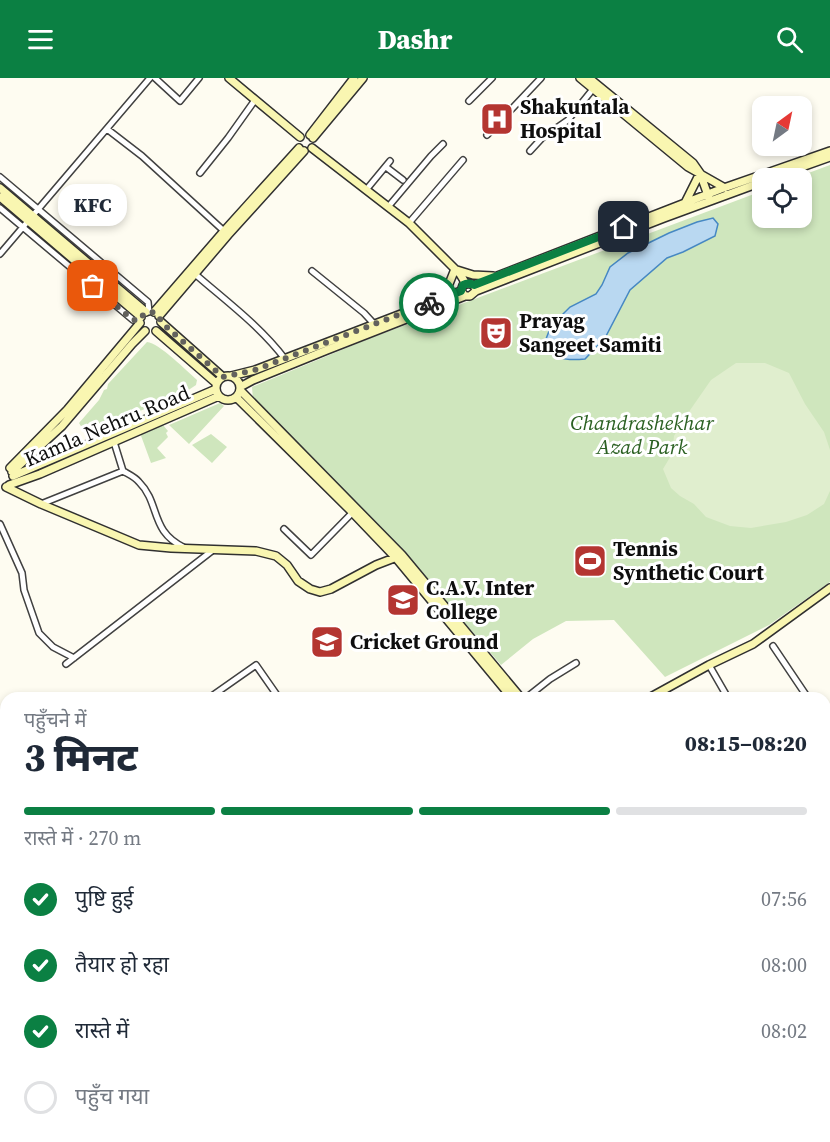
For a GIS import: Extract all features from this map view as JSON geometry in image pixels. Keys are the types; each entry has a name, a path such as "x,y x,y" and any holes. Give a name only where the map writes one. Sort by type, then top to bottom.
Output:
{"main road":[{"path":"229,78 300,137"},
{"path":"311,137 354,78"},
{"path":"311,137 363,78"},
{"path":"580,78 688,167 725,188"},
{"path":"590,78 693,163 700,173 708,198"},
{"path":"302,149 297,142 304,134 311,137 314,144 312,148"},
{"path":"399,557 376,565 331,589 320,592 310,590 298,581 287,565 276,556 256,551 138,545 5,487 12,481 12,472 224,231 302,149 312,148 409,223 455,269 473,275 497,276"},
{"path":"145,331 142,329 149,317 195,274 302,149"},
{"path":"149,317 158,329 156,331 217,389 225,400 229,400 239,391 327,350 497,276 685,203 708,198 725,188 830,151"},
{"path":"799,168 830,157"},
{"path":"685,203 700,173"},
{"path":"217,389 227,376 255,370 708,198 752,185"},
{"path":"0,188 28,221"},
{"path":"0,198 149,317 227,376 238,381 239,391 399,557 516,692"},
{"path":"455,269 459,283 467,289"},
{"path":"436,300 448,284 455,269"},
{"path":"145,331 156,331"},
{"path":"12,472 62,426 145,331"},
{"name":"Kamla Nehru Road","path":"0,469 6,467 12,472 217,389"},
{"name":"Kamla Nehru Road","path":"5,487 114,442 217,389"},
{"path":"399,557 507,692"},
{"path":"660,692 753,644 830,588"}],"street":[{"path":"0,254 153,78 180,101 199,78"},
{"path":"469,101 492,78"},
{"path":"487,135 541,78"},
{"path":"530,151 542,138 568,120 593,89"},
{"path":"200,173 255,100"},
{"path":"107,129 142,156 224,231"},
{"path":"388,207 443,144"},
{"path":"409,223 462,160"},
{"path":"366,190 390,161"},
{"path":"386,167 403,180"},
{"path":"0,177 148,302 149,317"},
{"path":"0,208 28,221"},
{"path":"312,271 364,313 375,325"},
{"path":"195,274 274,344 285,359"},
{"path":"114,442 123,471 139,481 147,492 160,528 174,543 189,549"},
{"path":"41,504 123,471"},
{"path":"284,529 311,555 354,510"},
{"path":"0,524 22,573 24,590 39,633 53,647 74,658"},
{"path":"66,664 213,550"},
{"path":"772,646 804,692"},
{"path":"534,692 576,663"},
{"path":"222,692 256,665 275,692"},
{"path":"709,665 725,692"}],"green space":[{"name":"Chandrashekhar Azad Park","path":"830,165 830,582 769,625 665,677 614,620 566,621 533,639 501,665 400,548 253,400 252,387 368,339 752,195 752,228 812,228 812,172"},
{"path":"147,342 158,347 180,364 197,380 196,385 184,393 130,415 90,441 79,423 99,400 108,384"},
{"path":"736,363 765,363 789,373 805,404 824,432 830,450 830,491 824,504 807,515 786,522 751,528 730,526 706,517 694,504 671,488 663,469 672,454 674,436 711,380"},
{"path":"220,403 224,406 189,444 169,425"},
{"path":"163,425 168,431 166,433 168,437 157,448 166,458 151,463 140,433"},
{"path":"211,434 227,447 212,463 192,445"}],"water":[{"path":"713,218 718,224 715,236 667,258 630,290 605,338 585,359 571,360 556,355 546,339 551,326 570,307 596,294 610,267 628,253 669,233"}],"way so far":[{"path":"93,286 133,320 140,320 143,314 151,311 159,316 161,322 223,377 255,370 429,303"}],"place":[{"name":"Shakuntala Hospital","path":"497,119"},
{"name":"KFC","path":"93,286"},
{"name":"Prayag Sangeet Samiti","path":"496,333"},
{"name":"Tennis Synthetic Court","path":"590,561"},
{"name":"C.A.V. Inter College","path":"403,600"},
{"name":"Cricket Ground","path":"327,642"}],"route":[{"path":"429,303 461,291 463,285 470,283 474,285 624,227"}]}
